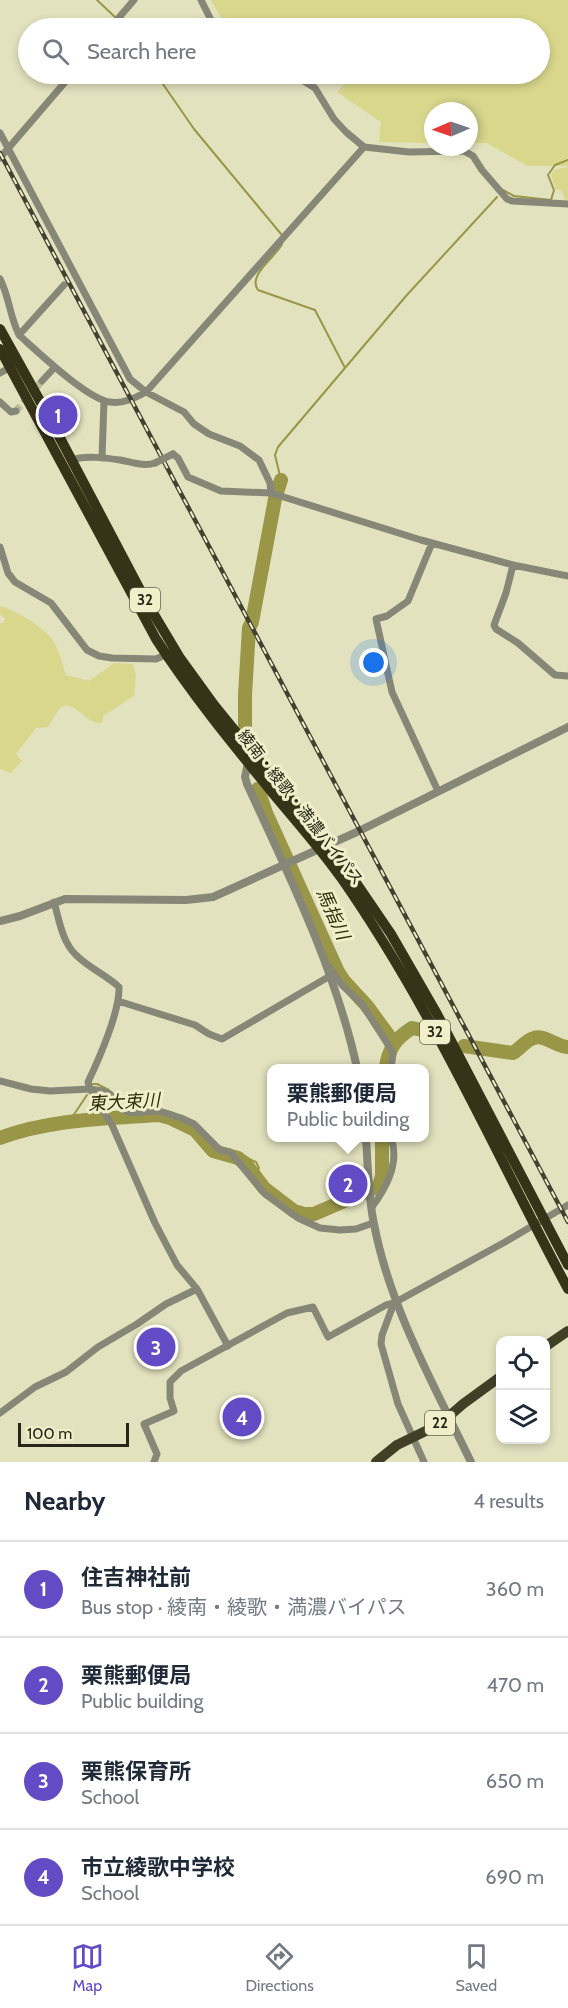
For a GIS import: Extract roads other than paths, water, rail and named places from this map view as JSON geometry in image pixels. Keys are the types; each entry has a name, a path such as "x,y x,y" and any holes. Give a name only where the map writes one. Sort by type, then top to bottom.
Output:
{"highway":[{"name":"綾南・綾歌・満濃バイパス","path":"0,329 15,365 135,603 171,653 323,847"},
{"name":"綾南・綾歌・満濃バイパス","path":"0,349 15,365 71,460 171,653 210,716 248,763 323,847 344,865 391,934 416,976 540,1222 568,1289"},
{"name":"綾南・綾歌・満濃バイパス","path":"540,1222 568,1265"}],"main road":[{"path":"550,1343 568,1331"},
{"name":"22","path":"376,1462 397,1445 440,1424 496,1381"}],"street":[{"path":"119,18 134,0"},
{"path":"201,0 210,18"},
{"path":"0,158 63,84"},
{"path":"308,84 315,88 334,119 364,147 409,152 464,151 473,156 507,199 568,204"},
{"path":"0,133 130,379 146,392 184,412 194,424 209,434 240,446 259,460 275,494"},
{"path":"0,279 19,334 54,368 99,399 110,402 131,400 146,392 364,147"},
{"path":"19,334 64,285"},
{"path":"0,374 15,365"},
{"path":"42,381 54,368"},
{"path":"102,458 104,401"},
{"path":"0,402 11,412 16,411"},
{"path":"71,460 102,458 148,465 172,454 178,458 188,477 221,491 275,494 513,566 568,576"},
{"path":"432,543 408,601 387,616 376,619 392,692 438,792"},
{"path":"0,547 8,573 15,582 51,603 87,650 99,656 112,658 156,659 171,653"},
{"path":"513,566 494,625 496,629 518,643 555,675 568,676"},
{"path":"0,921 64,899 200,899 213,897 438,792 568,727"},
{"path":"248,763 247,784 287,863 330,976 356,1064"},
{"path":"54,902 69,947 76,956 111,979 119,987 118,1001 101,1054 88,1082 90,1089 108,1119 155,1223 177,1265 197,1289 228,1346"},
{"path":"325,962 342,985 362,1004 391,1049 391,1064"},
{"path":"118,1001 195,1025 208,1034 222,1039 330,976"},
{"path":"0,1081 30,1089 50,1091 90,1089 110,1094 123,1110 131,1113 159,1112 181,1118 194,1124 220,1150 233,1156 265,1194 283,1209 320,1228 352,1230 373,1223"},
{"path":"366,1142 373,1223 395,1302 471,1462"},
{"path":"372,1206 395,1162 395,1149 392,1142"},
{"path":"154,1462 158,1454 144,1424 174,1411 170,1398 171,1382 181,1371 287,1313 313,1306 328,1337 568,1205"},
{"path":"0,1413 35,1387 66,1372 92,1350 166,1304 197,1289"},
{"path":"395,1302 381,1344 398,1404 424,1462"}],"waterway":[{"path":"97,0 115,17"},
{"path":"163,84 194,129 281,234"},
{"path":"503,190 514,196 551,200 554,190 548,175 555,165 568,160"},
{"path":"281,480 275,455 278,447 406,296 497,197"},
{"path":"282,244 259,272 256,278 258,290 315,310 345,368"},
{"name":"馬指川","path":"245,726 249,628 275,499 281,480"},
{"name":"馬指川","path":"258,789 266,813 338,972 394,1043"},
{"name":"馬指川","path":"387,1064 391,1050 401,1036 412,1028 422,1030"},
{"name":"東大束川","path":"464,1046 513,1053 528,1041 538,1037 568,1047"},
{"path":"92,1084 109,1090"},
{"path":"67,1123 87,1095"},
{"name":"東大束川","path":"0,1138 58,1123 159,1115 195,1130 213,1151 238,1158 246,1164 264,1188 294,1211 304,1214 314,1214 379,1186 382,1176 382,1142"},
{"path":"230,1150 256,1162 259,1168 256,1177"}],"tunnel":[{"path":"16,411 42,381"}],"railway":[{"path":"0,153 568,1222"}],"place":[{"name":"住吉神社前","path":"58,415"},
{"name":"栗熊郵便局","path":"348,1184"},
{"name":"栗熊保育所","path":"156,1347"},
{"name":"市立綾歌中学校","path":"242,1417"}]}
